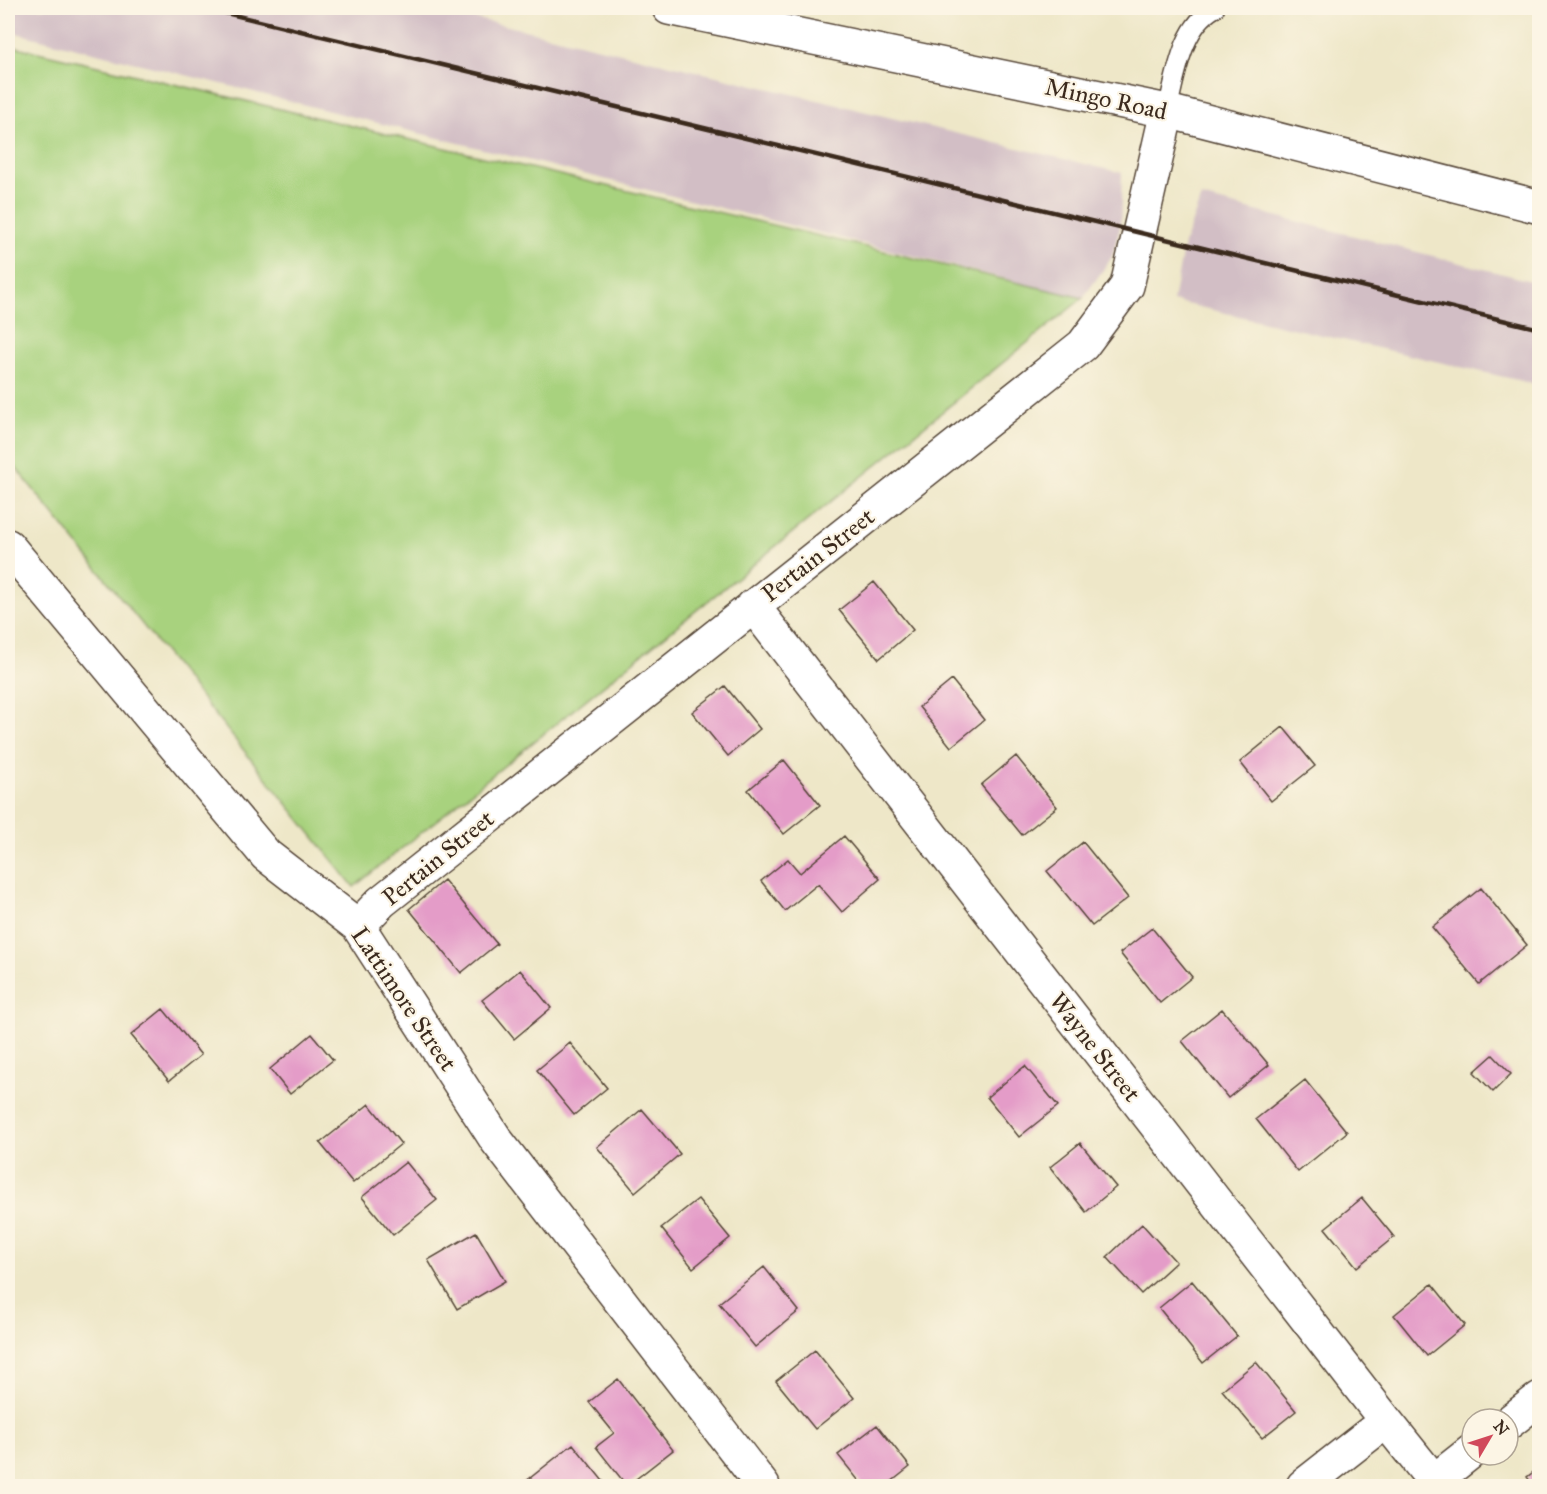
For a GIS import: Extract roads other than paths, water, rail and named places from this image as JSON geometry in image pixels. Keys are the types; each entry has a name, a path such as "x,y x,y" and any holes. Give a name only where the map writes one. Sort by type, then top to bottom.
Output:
{"street":[{"name":"Mingo Road","path":"669,8 1167,111 1539,207"},
{"name":"Pertain Street","path":"358,926 381,902 1083,345 1127,286 1167,111"},
{"name":"Lattimore Street","path":"8,546 266,855 358,926 497,1141 763,1486"},
{"name":"Wayne Street","path":"753,606 1436,1484"},
{"path":"1520,1413 1539,1398"},
{"path":"1303,1486 1386,1421"},
{"path":"1436,1484 1460,1462"}],"lane":[{"path":"1167,111 1186,40 1207,12 1215,8"}],"railway":[{"path":"205,8 1540,329"}]}
